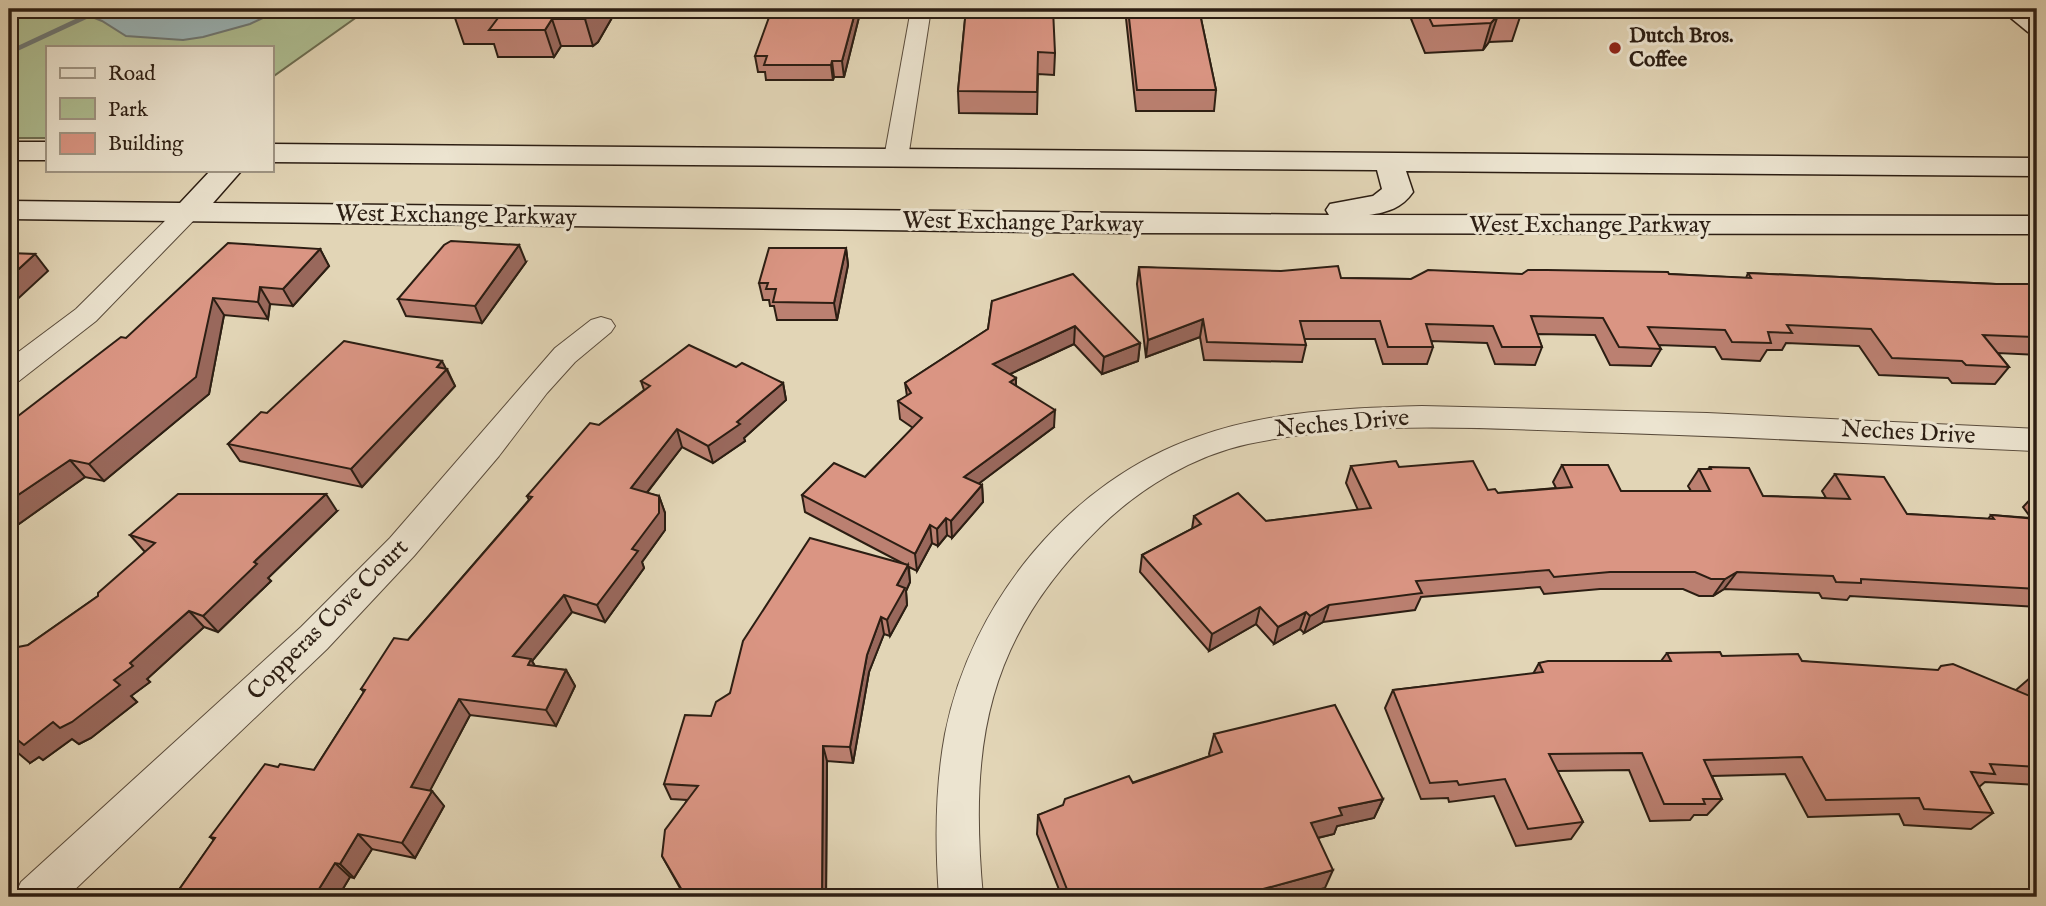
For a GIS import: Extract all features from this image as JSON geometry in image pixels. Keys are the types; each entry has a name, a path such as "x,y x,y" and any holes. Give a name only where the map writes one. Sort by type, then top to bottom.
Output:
{"main road":[{"path":"2012,9 2037,27"},
{"path":"9,151 46,151"},
{"path":"273,153 2037,167"},
{"path":"1038,223 1120,212 1352,209 1382,204 1398,192 1389,162"},
{"path":"187,213 225,172"},
{"name":"West Exchange Parkway","path":"9,210 1038,223 2037,225"}],"street":[{"path":"896,158 920,9"},
{"path":"9,374 86,316 187,213"},
{"name":"Copperas Cove Court","path":"36,897 314,638 402,547 488,448 536,386 565,355 601,326"},
{"name":"Neches Drive","path":"961,897 955,813 959,767 976,687 992,644 1013,603 1044,560 1076,527 1115,494 1155,468 1199,448 1245,434 1369,418 1668,422 2037,440"}],"green space":[{"path":"9,9 368,9 273,77 273,46 46,46 46,138 9,138"}],"water":[{"path":"29,9 282,9 250,24 183,40 126,36 102,21 75,10"}],"building":[{"path":"461,9 595,9 585,19 552,19 545,30 489,30 498,18 455,18"},
{"path":"772,9 856,9 842,61 832,61 831,65 764,65 767,56 755,56"},
{"path":"966,9 1053,9 1055,53 1038,52 1037,92 958,91"},
{"path":"1128,9 1199,9 1216,90 1137,90"},
{"path":"1425,9 1517,9 1521,14 1498,15 1491,23 1433,26"},
{"path":"451,241 519,245 475,306 398,299 444,245"},
{"path":"228,243 320,249 283,289 260,287 258,302 213,298 196,377 89,464 70,460 9,501 9,423 121,337 126,338"},
{"path":"769,248 846,248 834,303 773,302 776,289 766,289 768,283 759,283"},
{"path":"9,253 35,254 9,278"},
{"path":"1338,266 1341,278 1411,279 1428,270 1522,274 1528,270 1547,270 1668,272 1751,278 1748,273 2037,284 2037,337 1983,335 2009,367 1966,365 1962,361 1892,358 1871,329 1787,325 1792,333 1768,332 1771,343 1732,342 1725,330 1648,327 1661,349 1619,347 1603,318 1531,316 1542,347 1502,347 1493,326 1426,324 1433,347 1388,347 1380,321 1300,321 1306,345 1207,342 1203,319 1148,340 1139,267 1281,271"},
{"path":"1073,274 1140,343 1104,357 1075,326 993,364 1016,378 1010,382 1055,410 964,477 982,485 951,521 946,518 937,529 930,525 915,554 802,495 834,463 865,477 922,418 898,401 911,393 905,383 988,329 992,301"},
{"path":"344,341 442,361 437,367 447,369 351,469 228,444 261,412 267,413"},
{"path":"689,345 736,367 742,363 783,383 737,422 740,424 708,446 677,429 631,488 659,496 659,513 632,549 638,551 597,605 564,595 513,656 531,659 528,665 566,670 546,710 459,699 411,787 432,791 402,843 358,834 340,864 335,863 314,897 194,897 176,894 215,838 210,837 265,764 314,770 365,690 361,689 394,638 408,640 532,497 527,496 590,423 599,425 650,386 641,381"},
{"path":"1396,461 1399,467 1473,461 1488,490 1495,489 1498,493 1572,487 1562,465 1608,465 1621,491 1710,491 1699,469 1749,468 1763,496 1850,499 1835,474 1884,477 1907,514 1994,519 1991,515 2037,519 2037,589 1861,579 1861,583 1836,582 1833,576 1737,572 1725,579 1711,579 1695,572 1610,572 1554,577 1549,570 1416,581 1422,593 1329,605 1310,616 1306,612 1278,627 1260,607 1212,634 1142,555 1201,524 1194,516 1238,493 1266,521 1371,508 1351,466"},
{"path":"178,494 326,494 254,562 257,564 203,616 189,611 130,663 133,666 114,680 120,685 72,722 60,728 53,722 24,745 19,741 9,746 9,653 28,645 98,596 98,593 155,543 130,535"},
{"path":"810,538 908,565 897,585 905,588 887,620 881,617 867,655 850,747 823,746 822,897 686,897 662,856 665,830 698,786 664,784 685,715 711,716 716,702 730,693 743,641"},
{"path":"1720,652 1722,656 1798,654 1802,661 1938,670 1941,666 1953,664 2037,699 2037,767 1990,764 1995,774 1971,772 1993,813 1924,809 1919,798 1826,800 1802,757 1704,760 1722,799 1703,799 1705,804 1664,804 1642,753 1549,754 1583,822 1528,829 1505,779 1459,785 1457,781 1430,783 1393,690 1543,672 1539,663 1548,661 1671,661 1667,653"},
{"path":"2031,677 2037,678 2037,691"},
{"path":"1335,705 1383,799 1339,808 1342,815 1311,823 1333,870 1234,897 1070,897 1038,815 1063,805 1065,799 1129,776 1133,783 1222,752 1214,734"}],"waterway":[{"path":"9,53 89,16"}],"place":[{"name":"Dutch Bros. Coffee","path":"1615,48"}]}
